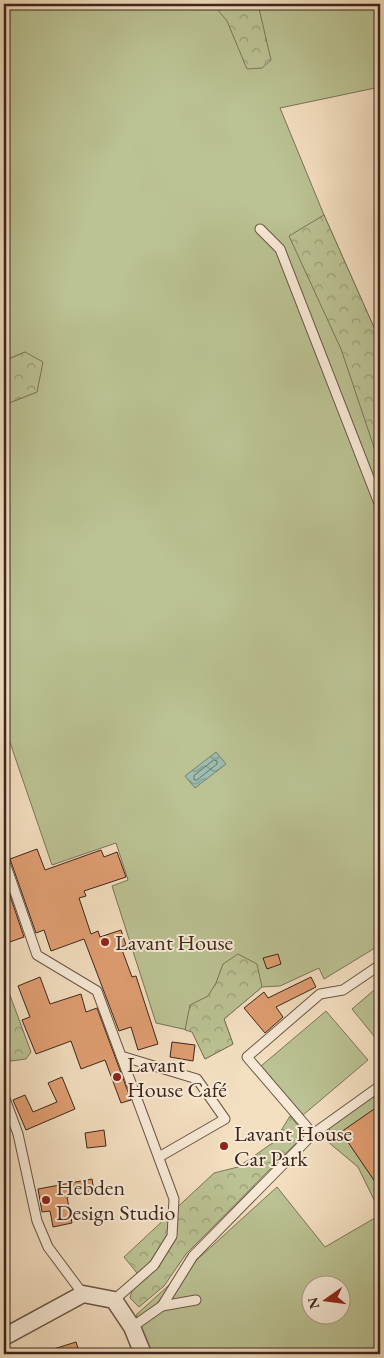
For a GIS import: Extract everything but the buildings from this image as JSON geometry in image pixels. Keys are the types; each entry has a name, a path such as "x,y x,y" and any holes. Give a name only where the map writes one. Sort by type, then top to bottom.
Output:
{"street":[{"path":"4,1337 83,1294 114,1300 132,1327 143,1354"}],"lane":[{"path":"260,229 280,249 380,506"},
{"path":"4,860 37,955 97,991 174,1199 172,1236 154,1265 114,1300"},
{"path":"313,1134 247,1057 320,994 343,990 380,965"},
{"path":"121,1056 196,1079 225,1119 159,1157"},
{"path":"132,1327 162,1306 193,1256 313,1134 380,1086"},
{"path":"4,1096 18,1134 37,1221 48,1247 83,1294"},
{"path":"162,1306 196,1300"}],"green space":[{"path":"4,4 380,4 380,87 280,108 324,215 380,341 380,945 324,979 319,968 280,986 262,987 224,1019 233,1044 205,1059 192,1031 156,1023 112,886 128,880 116,843 52,865 4,725 4,405 37,392 25,352 4,361"},
{"path":"213,4 258,4 271,60 262,68 247,69 227,21"},
{"path":"324,215 380,341 380,465 341,349 289,236"},
{"path":"25,352 43,362 37,392 4,405 4,361"},
{"path":"238,954 257,964 262,987 224,1019 233,1044 205,1059 192,1032 185,1030 190,1005 208,996 216,983 223,964"},
{"path":"4,979 31,1052 26,1059 4,1062"},
{"path":"380,985 380,1039 378,1041 352,1009"},
{"path":"326,1011 368,1060 303,1115 261,1066"},
{"path":"380,1092 380,1212 358,1167 327,1141 330,1127"},
{"path":"290,1116 305,1134 186,1254 164,1286 139,1307 130,1298 137,1273 124,1257 214,1173 238,1167 274,1142"},
{"path":"277,1187 325,1247 380,1215 380,1354 152,1354 136,1315"}],"water":[{"path":"216,752 226,764 195,788 185,776"}],"place":[{"name":"Lavant House","path":"105,942"},
{"name":"Lavant House Café","path":"117,1077"},
{"name":"Lavant House Car Park","path":"224,1146"},
{"name":"Hebden Design Studio","path":"46,1200"}]}
